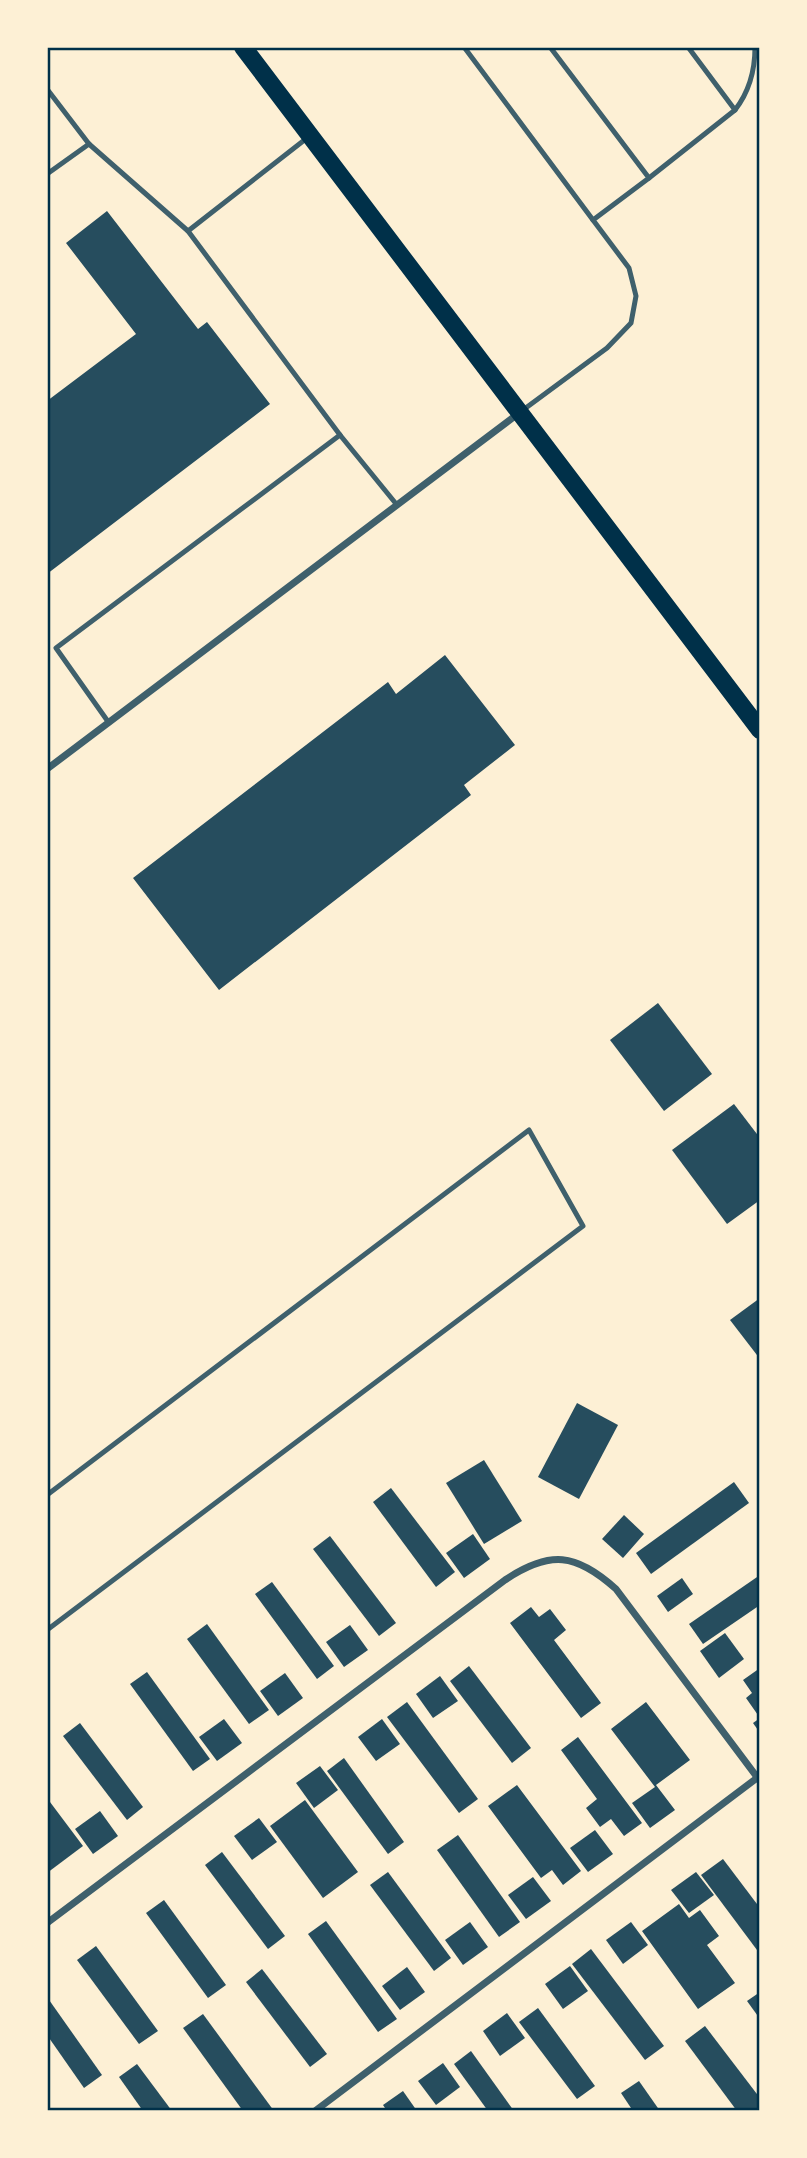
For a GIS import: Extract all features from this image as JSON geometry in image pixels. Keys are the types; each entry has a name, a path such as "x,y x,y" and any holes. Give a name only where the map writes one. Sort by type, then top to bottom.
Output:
{"main road":[{"path":"243,47 760,730"}],"street":[{"path":"47,769 521,412"},
{"path":"47,1923 522,1568 543,1559 559,1558 580,1563 597,1572 616,1589 759,1780 315,2111"}],"lane":[{"path":"464,47 629,268 636,296 631,323 607,348 521,412"},
{"path":"551,47 649,178"},
{"path":"688,47 735,110"},
{"path":"593,220 735,110 744,98 755,63 755,47"},
{"path":"47,89 89,144 188,231 340,435 397,505"},
{"path":"188,231 310,135"},
{"path":"47,174 89,144"},
{"path":"109,723 56,648 340,435"},
{"path":"47,1495 529,1130 583,1226 47,1630"}],"building":[{"path":"107,211 198,329 207,322 270,404 47,574 47,401 136,334 66,243"},
{"path":"445,655 515,745 464,785 471,795 219,990 133,878 388,682 396,694"},
{"path":"658,1003 712,1074 664,1111 610,1040"},
{"path":"734,1104 760,1138 760,1200 727,1224 672,1150"},
{"path":"760,1298 760,1359 730,1320"},
{"path":"577,1403 618,1425 579,1499 538,1477"},
{"path":"484,1460 522,1521 484,1544 446,1483"},
{"path":"734,1482 749,1503 651,1574 636,1553"},
{"path":"391,1488 455,1572 436,1587 373,1502"},
{"path":"624,1515 644,1534 623,1558 602,1539"},
{"path":"473,1534 490,1559 464,1578 446,1553"},
{"path":"330,1536 396,1623 379,1636 313,1549"},
{"path":"760,1575 760,1605 703,1644 689,1624"},
{"path":"682,1578 693,1594 668,1612 657,1596"},
{"path":"272,1582 334,1666 317,1679 255,1594"},
{"path":"531,1607 539,1617 550,1609 566,1630 554,1640 601,1703 581,1718 510,1623"},
{"path":"207,1624 269,1710 249,1724 187,1639"},
{"path":"350,1625 368,1650 344,1667 326,1642"},
{"path":"725,1633 744,1659 719,1678 700,1651"},
{"path":"469,1666 531,1748 512,1763 450,1681"},
{"path":"760,1668 760,1718 746,1698 752,1693 743,1680"},
{"path":"147,1672 210,1759 193,1771 130,1684"},
{"path":"285,1673 303,1698 278,1716 260,1691"},
{"path":"440,1676 458,1701 433,1718 416,1694"},
{"path":"407,1702 478,1799 459,1813 387,1717"},
{"path":"646,1702 690,1760 656,1785 675,1810 650,1828 632,1803 655,1787 611,1729"},
{"path":"760,1718 760,1733 753,1723"},
{"path":"224,1719 242,1743 217,1761 199,1737"},
{"path":"382,1719 400,1744 376,1761 358,1737"},
{"path":"80,1723 143,1807 127,1820 63,1736"},
{"path":"578,1737 642,1823 624,1836 611,1819 600,1827 586,1808 597,1799 561,1750"},
{"path":"344,1758 404,1842 388,1854 327,1771"},
{"path":"320,1766 338,1790 314,1808 296,1783"},
{"path":"517,1785 581,1871 563,1885 552,1870 541,1878 488,1806"},
{"path":"47,1798 83,1846 47,1873"},
{"path":"305,1800 358,1872 323,1898 270,1826"},
{"path":"100,1811 118,1836 93,1854 75,1829"},
{"path":"259,1818 277,1842 252,1860 234,1836"},
{"path":"595,1830 613,1854 588,1872 570,1848"},
{"path":"458,1835 520,1922 499,1937 437,1850"},
{"path":"222,1852 285,1936 268,1949 205,1865"},
{"path":"723,1859 760,1908 760,1954 701,1875"},
{"path":"388,1872 451,1958 434,1971 370,1885"},
{"path":"696,1872 714,1895 689,1913 671,1890"},
{"path":"533,1877 551,1901 526,1919 508,1895"},
{"path":"164,1900 226,1985 208,1998 146,1913"},
{"path":"679,1904 689,1918 700,1910 719,1936 707,1945 735,1983 698,2009 642,1931"},
{"path":"326,1921 397,2019 378,2032 308,1934"},
{"path":"470,1922 488,1947 463,1965 445,1940"},
{"path":"631,1922 648,1945 623,1964 606,1940"},
{"path":"96,1946 158,2031 139,2044 77,1960"},
{"path":"591,1949 664,2046 645,2060 572,1964"},
{"path":"570,1966 588,1991 563,2009 545,1984"},
{"path":"407,1967 425,1992 400,2010 382,1986"},
{"path":"262,1969 327,2054 310,2067 246,1982"},
{"path":"760,1992 760,2019 747,2001"},
{"path":"47,1997 102,2075 84,2088 47,2035"},
{"path":"538,2008 595,2086 577,2099 519,2022"},
{"path":"507,2013 525,2038 500,2056 483,2031"},
{"path":"203,2014 274,2111 243,2111 183,2028"},
{"path":"705,2026 760,2098 760,2111 737,2111 685,2041"},
{"path":"471,2051 514,2111 488,2111 454,2064"},
{"path":"443,2063 460,2087 436,2105 418,2081"},
{"path":"137,2064 172,2111 143,2111 119,2077"},
{"path":"639,2081 660,2111 633,2111 621,2093"},
{"path":"403,2091 417,2111 387,2111 383,2105"}]}
